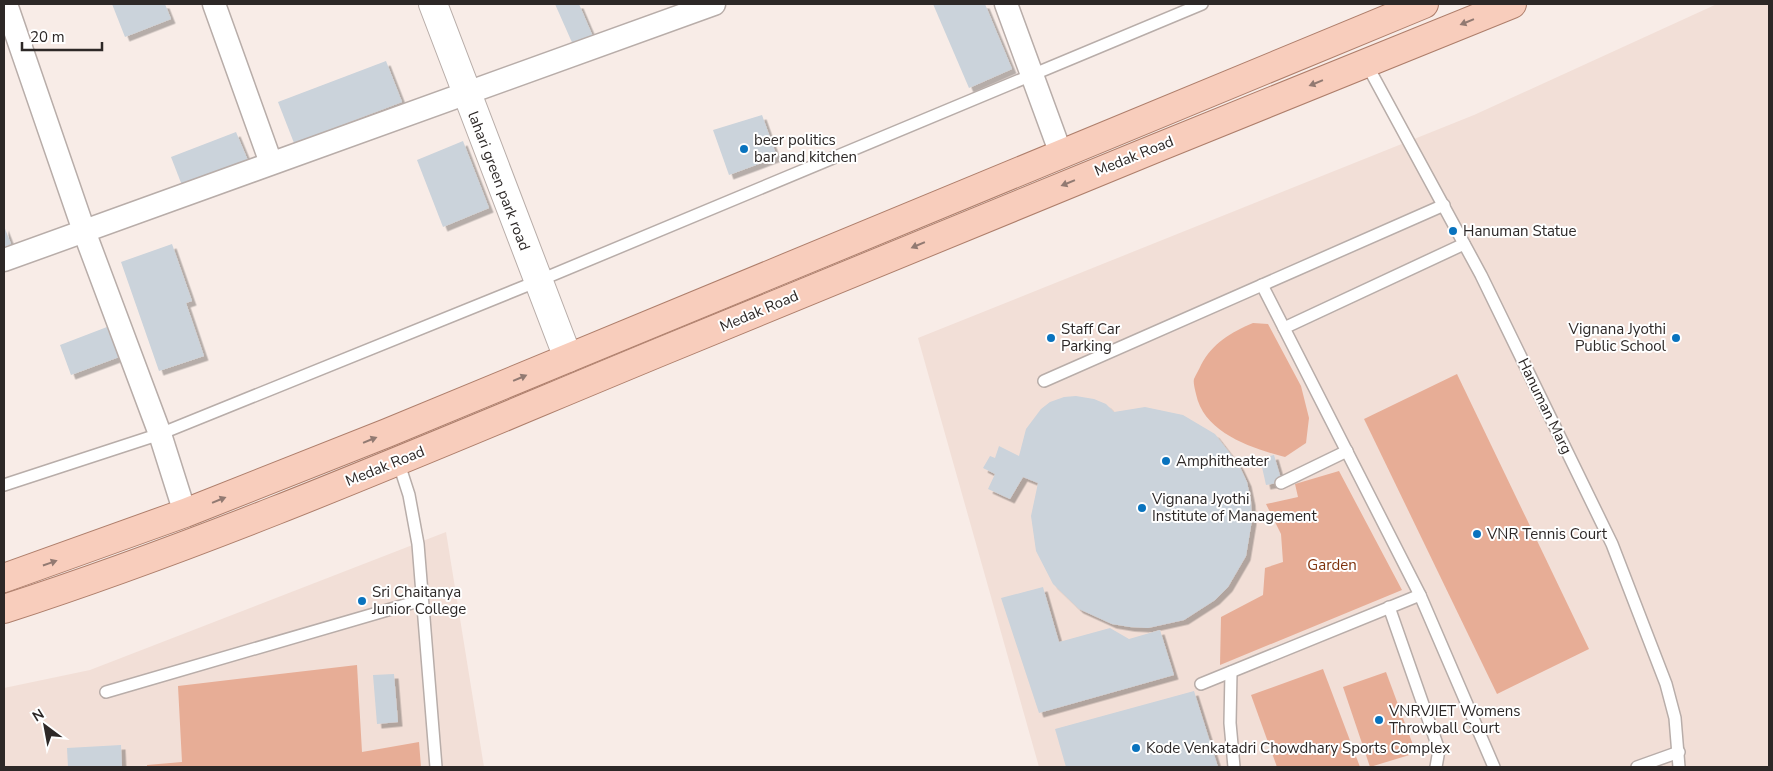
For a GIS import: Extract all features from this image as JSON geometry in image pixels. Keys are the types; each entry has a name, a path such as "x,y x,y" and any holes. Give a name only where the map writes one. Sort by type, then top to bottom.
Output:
{"main road":[{"name":"Medak Road","path":"4,578 185,513 387,433 1424,4"},
{"name":"Medak Road","path":"4,610 186,544 398,461 1072,181 1512,4"}],"street":[{"path":"6,4 84,231 160,434 185,513"},
{"path":"214,4 271,163"},
{"name":"lahari green park road","path":"433,4 568,358"},
{"path":"4,260 466,93 658,13 714,4"},
{"path":"1006,4 1061,154"}],"lane":[{"path":"4,484 160,434 538,281 1202,4"},
{"name":"Hanuman Marg","path":"1366,63 1464,244 1612,544 1666,684 1675,718 1679,767"},
{"path":"1044,381 1444,205"},
{"path":"1284,328 1464,244"},
{"path":"1262,285 1420,594 1494,767"},
{"path":"1281,483 1347,451"},
{"path":"398,461 409,495 416,534 436,767"},
{"path":"1201,684 1420,594"},
{"path":"106,692 422,600"},
{"path":"1390,607 1439,750 1436,767"},
{"path":"1231,672 1230,723 1234,767"},
{"path":"1637,767 1679,752"}],"shaded area":[{"path":"1717,4 1769,4 1769,767 1039,767 918,338 1474,115"},
{"name":"Sri Chaitanya Junior College","path":"446,532 484,767 4,767 4,688 90,670"}],"green space":[{"path":"1253,323 1268,324 1301,386 1309,418 1306,443 1285,457 1258,449 1231,437 1219,429 1208,419 1201,408 1196,394 1194,379 1205,358 1216,345 1237,330"},
{"name":"VNR Tennis Court","path":"1457,374 1589,649 1497,694 1364,419"},
{"name":"Garden","path":"1339,471 1402,590 1220,665 1221,617 1263,595 1265,568 1283,562 1281,534 1266,504 1298,497 1295,484"},
{"path":"357,665 362,752 419,742 421,767 147,767 147,765 182,762 178,686"},
{"path":"1323,669 1360,767 1277,767 1251,695"},
{"name":"VNRVJIET Womens Throwball Court","path":"1386,672 1416,753 1370,767 1343,687"}],"building":[{"path":"112,4 165,4 171,19 125,37"},
{"path":"555,4 579,4 594,39 574,47"},
{"path":"933,4 985,4 1012,69 969,88"},
{"path":"386,61 402,102 294,143 278,102"},
{"path":"762,115 777,157 729,175 713,130"},
{"path":"236,132 249,163 183,188 171,157"},
{"path":"463,141 489,208 443,227 417,160"},
{"path":"4,226 11,244 4,247"},
{"path":"172,244 192,301 186,303 204,356 159,371 121,262"},
{"path":"107,327 119,357 71,375 60,345"},
{"name":"Vignana Jyothi Institute of Management","path":"1076,396 1094,399 1106,404 1114,412 1145,407 1183,415 1215,434 1239,465 1247,482 1251,501 1252,520 1246,556 1228,587 1215,600 1184,620 1148,628 1130,627 1112,624 1079,609 1053,584 1036,551 1031,516 1038,483 1023,477 1010,499 988,489 995,474 983,468 990,456 995,458 999,446 1019,456 1026,429 1041,409 1050,402 1064,397"},
{"path":"1274,455 1282,482 1266,485 1260,458"},
{"path":"1043,587 1059,642 1110,628 1129,639 1160,630 1174,675 1039,713 1001,598"},
{"path":"394,674 398,722 377,724 373,675"},
{"name":"Kode Venkatadri Chowdhary Sports Complex","path":"1194,691 1218,767 1066,767 1055,729"},
{"path":"121,745 122,767 68,767 67,748"}],"place":[{"name":"beer politics bar and kitchen","path":"744,149"},
{"name":"Hanuman Statue","path":"1453,231"},
{"name":"Staff Car Parking","path":"1051,338"},
{"name":"Vignana Jyothi Public School","path":"1676,338"},
{"name":"Amphitheater","path":"1166,461"},
{"name":"Vignana Jyothi Institute of Management","path":"1142,508"},
{"name":"VNR Tennis Court","path":"1477,534"},
{"name":"Sri Chaitanya Junior College","path":"362,601"},
{"name":"VNRVJIET Womens Throwball Court","path":"1379,720"},
{"name":"Kode Venkatadri Chowdhary Sports Complex","path":"1136,748"}]}
